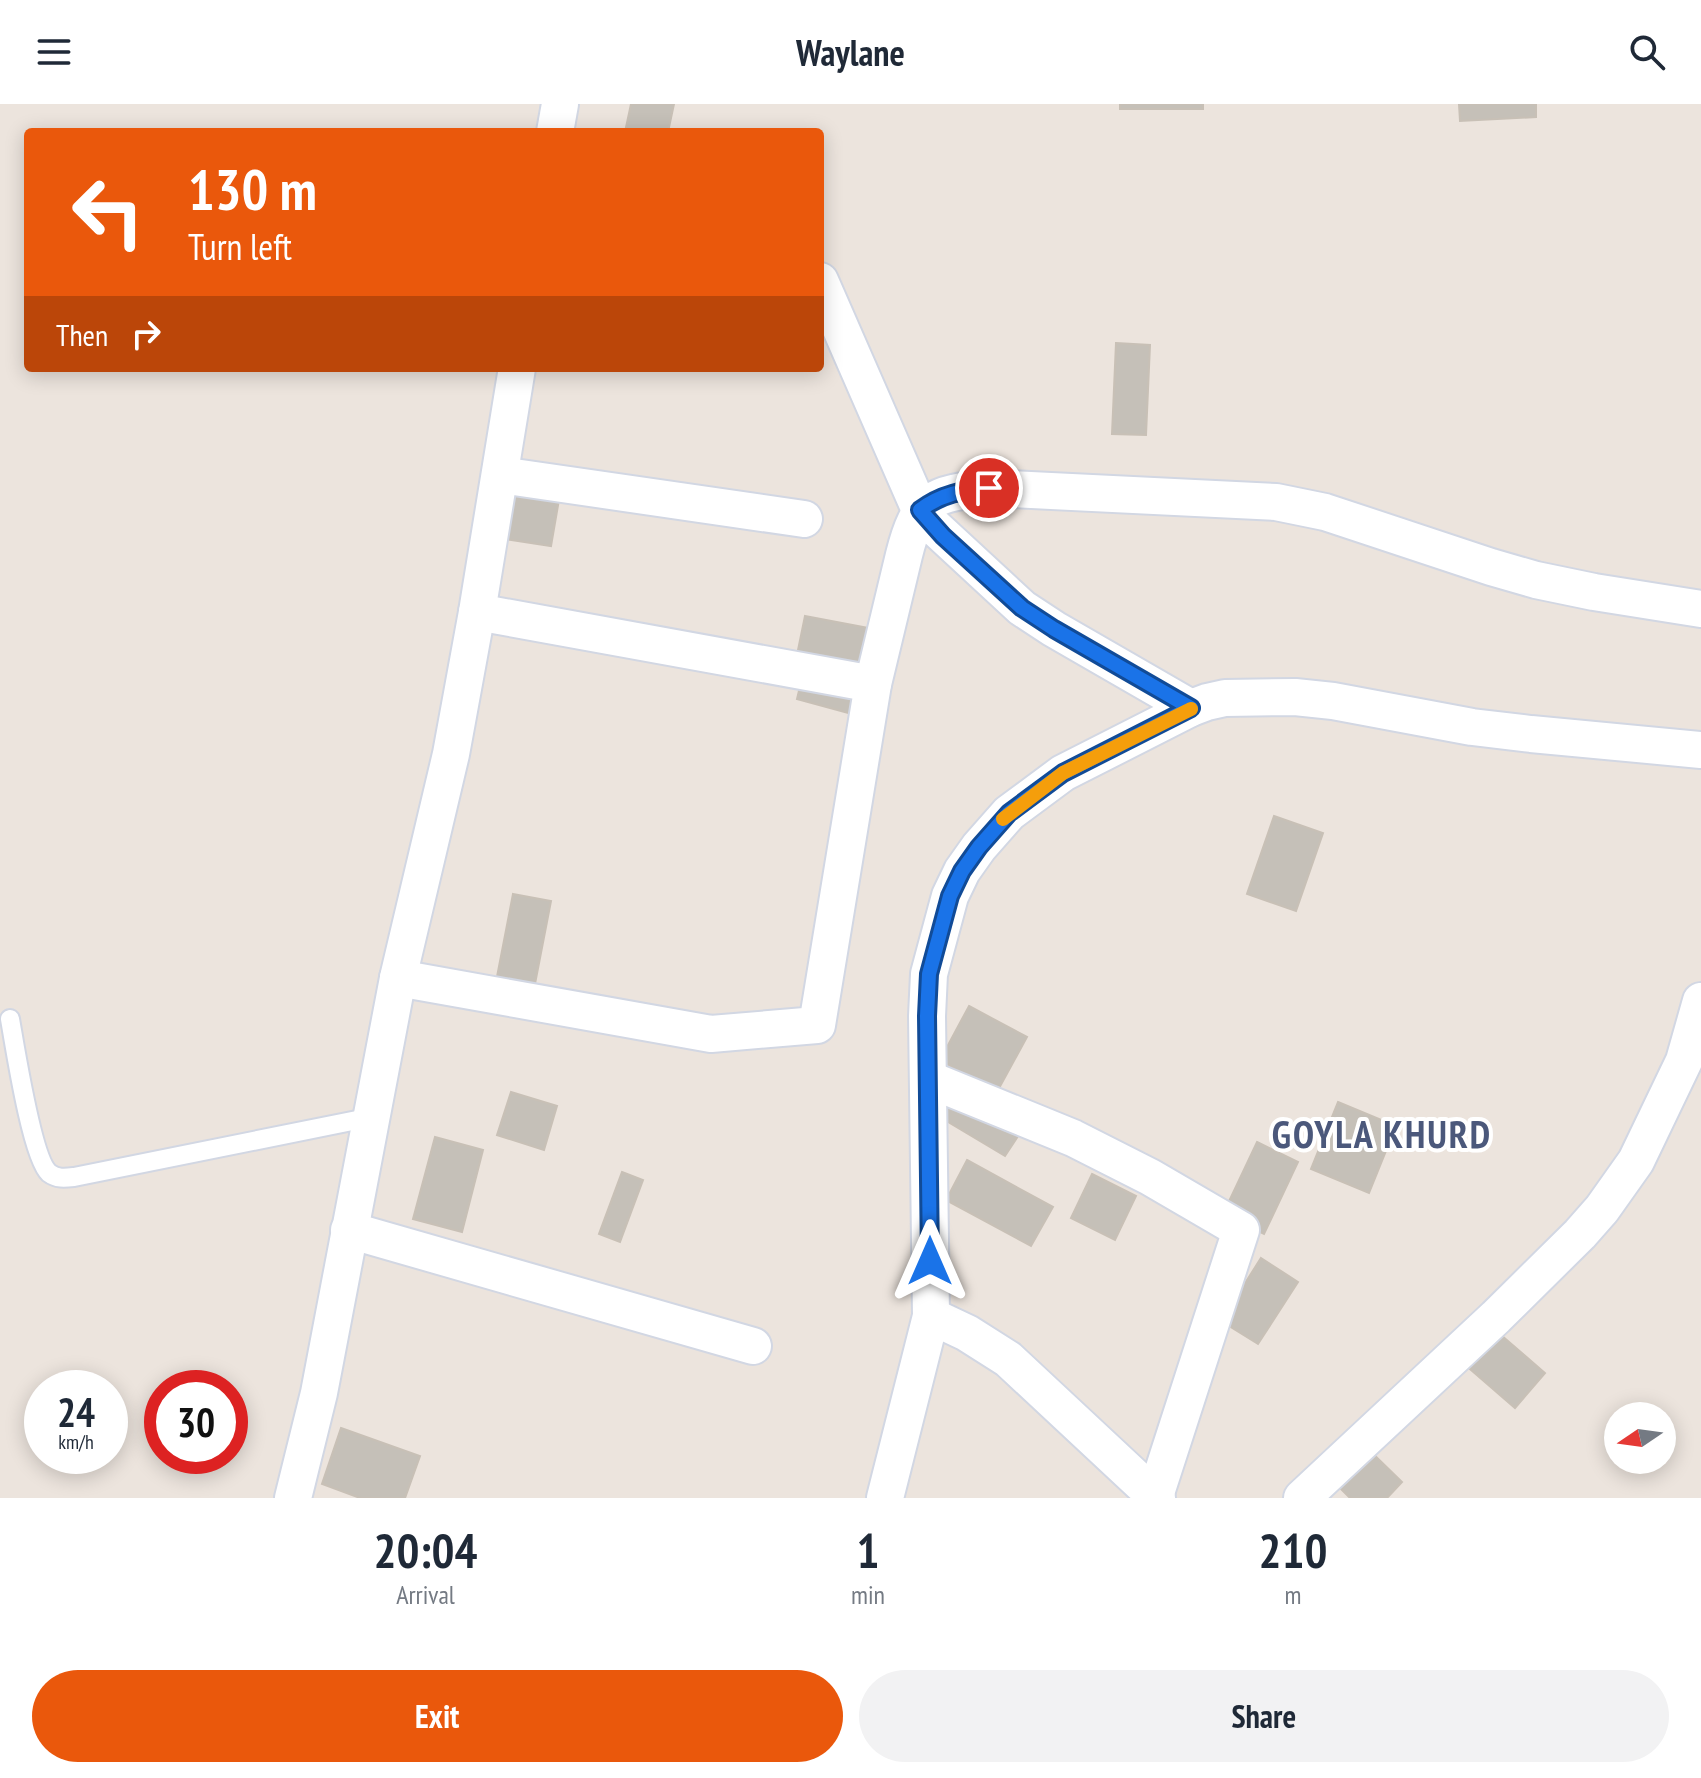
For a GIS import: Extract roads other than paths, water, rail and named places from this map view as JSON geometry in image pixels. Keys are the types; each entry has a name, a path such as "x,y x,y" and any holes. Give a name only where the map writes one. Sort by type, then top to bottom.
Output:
{"street":[{"path":"556,128 560,104"},
{"path":"824,290 920,510 943,536 1022,608 1191,708"},
{"path":"293,1498 319,1393 398,978 451,754 516,372"},
{"path":"500,475 804,519"},
{"path":"398,978 711,1034 817,1025 873,684 909,535 920,510 930,502 965,490 989,488 1276,502 1325,512 1536,580 1701,609"},
{"path":"477,612 873,684"},
{"path":"885,1498 931,1316 929,974 950,896 962,871 1009,813 1063,773 1191,708 1225,698 1295,697 1333,701 1516,733 1701,750"},
{"path":"1302,1498 1496,1317 1602,1209 1636,1161 1660,1113 1684,1061 1701,1001"},
{"path":"928,1079 1073,1138 1150,1177 1241,1230 1156,1497 1008,1359 967,1333 931,1316"},
{"path":"349,1230 753,1346"}],"lane":[{"path":"10,1019 27,1111 41,1161 55,1177 74,1177 372,1117"}],"district":[{"name":"GOYLA KHURD","path":"1382,1133"}]}
